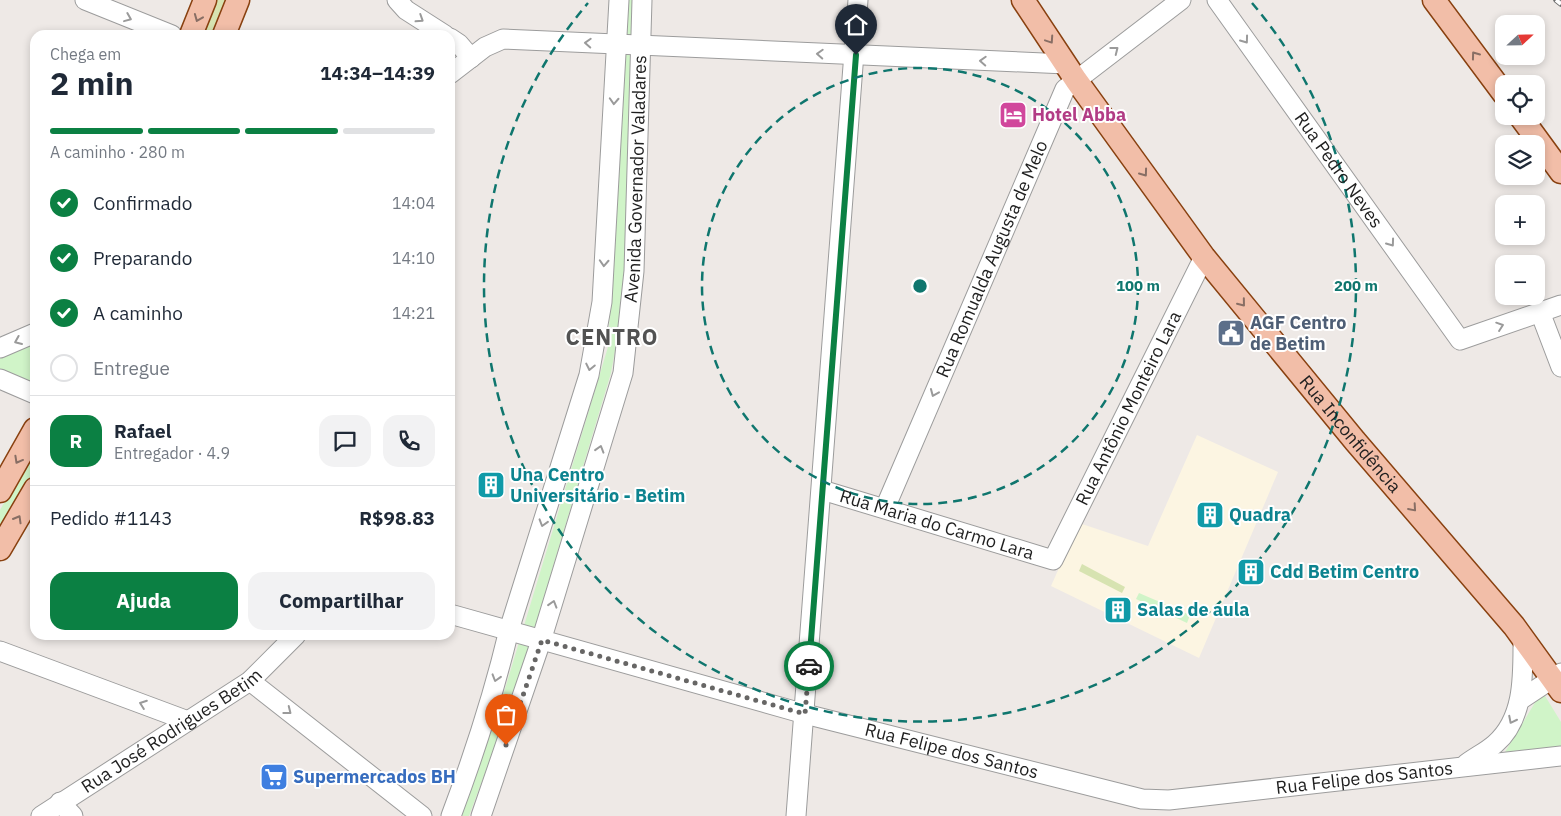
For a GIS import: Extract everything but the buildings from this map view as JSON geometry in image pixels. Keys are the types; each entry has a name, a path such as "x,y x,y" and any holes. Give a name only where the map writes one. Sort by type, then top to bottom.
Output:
{"main road":[{"path":"193,30 205,0"},
{"path":"226,30 238,0"},
{"name":"Rua Inconfidência","path":"1023,0 1071,72 1204,257 1355,441 1559,681"},
{"path":"1434,0 1495,82"},
{"path":"1527,125 1561,172"},
{"path":"0,491 30,438"},
{"path":"0,549 30,498"}],"street":[{"path":"85,0 160,30"},
{"path":"397,0 406,10 437,30"},
{"name":"Avenida Governador Valadares","path":"452,816 498,674 509,630 589,375 598,331 604,266 619,0"},
{"name":"Avenida Governador Valadares","path":"481,816 542,640 623,373 634,271 642,0"},
{"path":"796,816 856,55 858,0"},
{"name":"Rua Romualda Augusta de Melo","path":"885,508 1071,72 1181,0"},
{"name":"Rua Pedro Neves","path":"1217,0 1460,340 1540,312"},
{"path":"455,70 485,47 503,40 856,55 1071,72"},
{"path":"455,41 471,58"},
{"name":"Rua Antônio Monteiro Lara","path":"1053,560 1204,257"},
{"path":"1561,306 1540,312 1561,367"},
{"path":"0,348 30,335"},
{"path":"0,378 30,392"},
{"name":"Rua Maria do Carmo Lara","path":"822,490 1053,560"},
{"name":"Rua Felipe dos Santos","path":"455,615 1142,808 1169,800 1561,756"},
{"name":"Rua Felipe dos Santos","path":"1463,766 1496,743 1512,722 1520,700 1523,638"},
{"name":"Rua José Rodrigues Betim","path":"41,816 67,809 188,721 250,681 291,640"},
{"path":"0,651 188,721"},
{"path":"250,681 422,816"},
{"path":"1520,700 1559,681"}],"shaded area":[{"path":"1197,435 1278,472 1199,658 1051,586 1079,523 1148,546"}],"green space":[{"path":"213,0 230,0 218,30 201,30"},
{"path":"627,0 634,0 623,306 611,373 517,687 469,816 459,816 504,692 608,347"},
{"path":"30,346 30,384 0,370 0,355"},
{"path":"30,456 30,484 0,537 0,510"},
{"path":"1082,564 1125,587 1122,593 1079,571"},
{"path":"1139,593 1190,615 1187,623 1136,599"},
{"path":"1542,691 1561,722 1561,746 1505,752"}],"railway":[{"path":"1556,0 1561,4"}],"way so far":[{"path":"506,745 542,640 805,714 809,666"}],"place":[{"name":"Hotel Abba","path":"1013,115"},
{"name":"AGF Centro de Betim","path":"1231,333"},
{"name":"Una Centro Universitário - Betim","path":"491,485"},
{"name":"Quadra","path":"1210,515"},
{"name":"Cdd Betim Centro","path":"1251,572"},
{"name":"Salas de aula","path":"1118,610"},
{"name":"Supermercados BH","path":"274,777"}],"district":[{"name":"CENTRO","path":"612,337"}],"route":[{"path":"809,666 856,55"}]}
